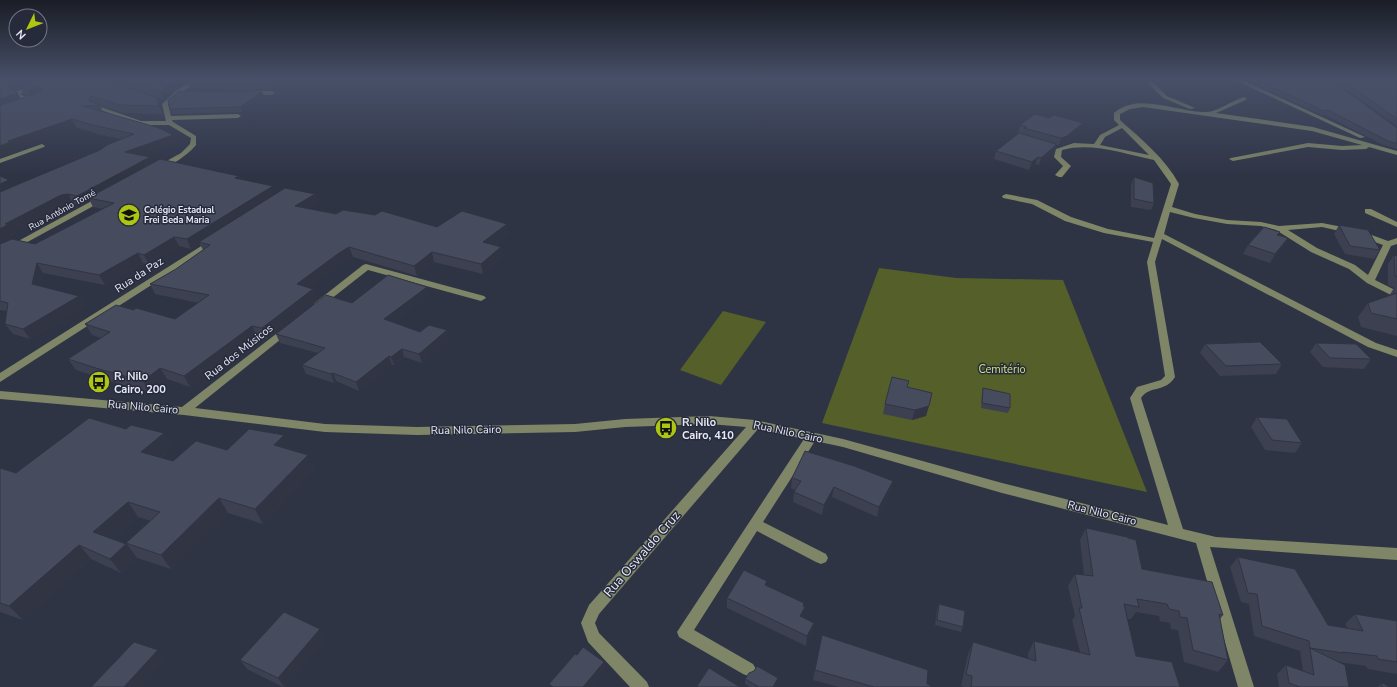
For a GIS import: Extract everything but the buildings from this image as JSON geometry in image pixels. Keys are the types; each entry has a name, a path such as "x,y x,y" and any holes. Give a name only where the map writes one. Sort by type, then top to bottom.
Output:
{"street":[{"path":"110,112 140,123 238,116"},
{"path":"149,173 183,154 193,145 194,137 169,121 165,112"},
{"path":"1117,112 1117,120 1172,176 1175,184 1151,262 1170,378 1165,383 1141,390 1135,398 1177,532"},
{"path":"1194,112 1313,129 1397,153"},
{"path":"1203,112 1208,114 1213,112"},
{"path":"1308,112 1397,153"},
{"path":"1096,146 1102,136 1122,126"},
{"path":"1059,175 1067,166 1058,157 1056,148 1074,145 1096,146 1154,158"},
{"path":"1233,159 1308,145 1342,148 1374,146"},
{"path":"0,161 42,146"},
{"name":"Rua Antônio Tomé","path":"0,254 108,195"},
{"path":"1006,196 1034,202 1068,219 1107,231 1159,238 1372,345 1397,354"},
{"path":"1167,208 1194,216 1227,222 1261,224 1279,228 1322,226 1355,232 1388,244 1397,241"},
{"path":"1368,211 1397,225"},
{"path":"1279,228 1314,250 1352,267 1370,280 1397,295"},
{"name":"Rua da Paz","path":"0,378 224,234"},
{"path":"1370,280 1388,244"},
{"path":"310,312 366,267 481,298"},
{"name":"Rua dos Músicos","path":"184,411 297,322"},
{"name":"Rua Nilo Cairo","path":"0,396 184,411 325,428 417,431 575,428 625,423 709,420 755,424 843,443 1002,488 1216,543 1397,554"},
{"name":"Rua Oswaldo Cruz","path":"641,687 593,637 588,623 594,610 755,424"},
{"path":"748,669 684,632 812,436"},
{"path":"754,524 821,558"},
{"path":"1201,539 1246,687"}],"green space":[{"name":"Cemitério","path":"879,268 956,278 1063,280 1147,492 822,423"},
{"path":"723,311 766,322 721,385 680,370"}],"place":[{"name":"Colégio Estadual Frei Beda Maria","path":"129,215"},
{"name":"R. Nilo Cairo, 200","path":"99,382"},
{"name":"R. Nilo Cairo, 410","path":"666,428"}]}
